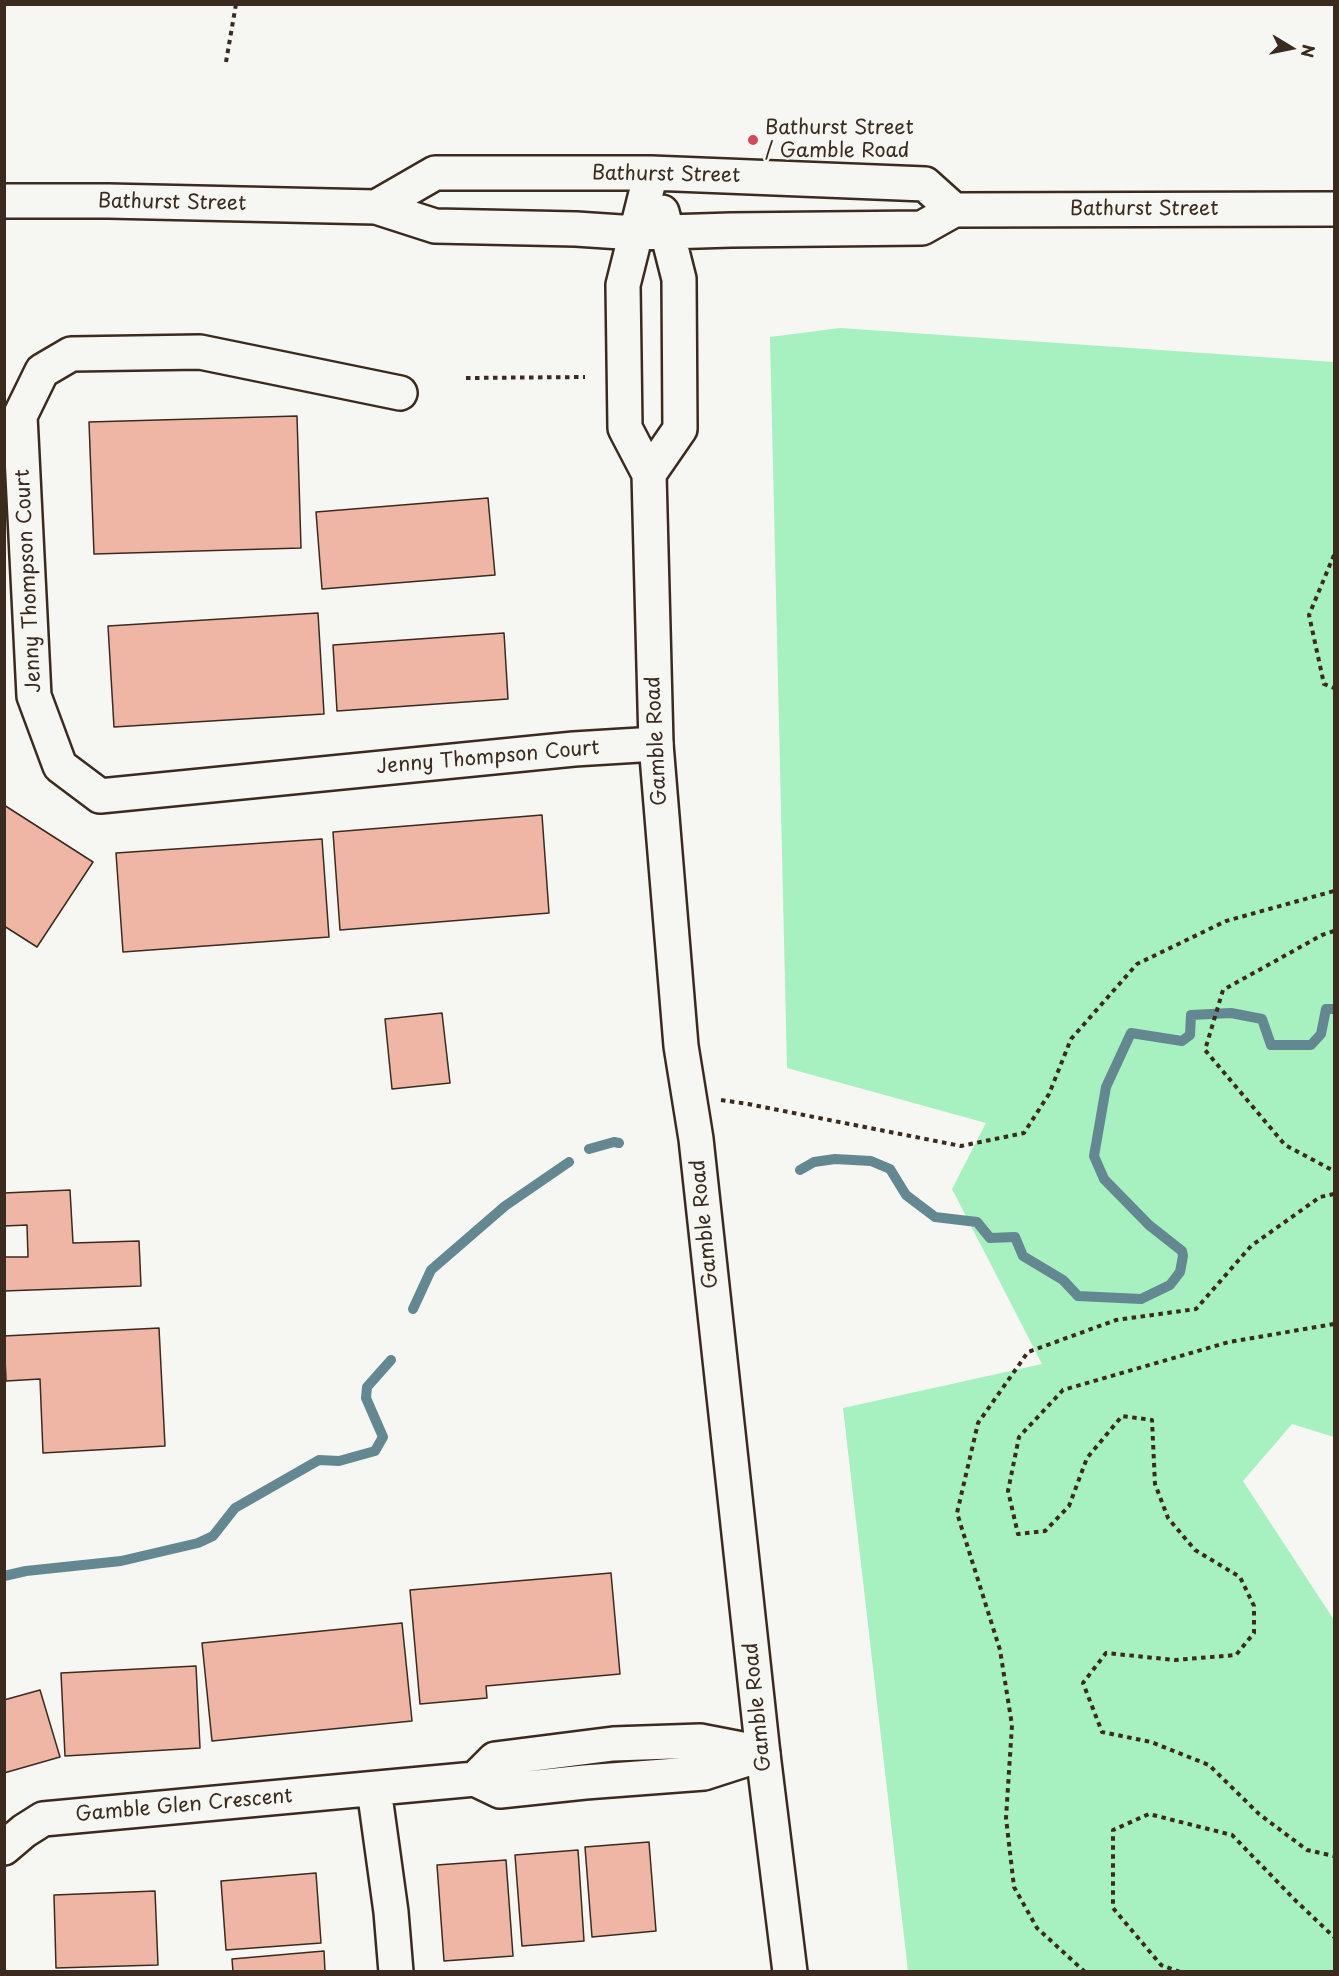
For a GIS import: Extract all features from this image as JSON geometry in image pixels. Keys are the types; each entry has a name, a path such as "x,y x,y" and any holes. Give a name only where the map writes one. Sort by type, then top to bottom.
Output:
{"main road":[{"name":"Bathurst Street","path":"376,207 435,173 651,173 926,184 954,210"},
{"name":"Gamble Road","path":"651,173 651,232 623,285 625,428 649,474 656,744 681,1046 696,1139 790,1971"},
{"name":"Bathurst Street","path":"4,201 376,207 435,226 651,232 922,228 954,210 1335,209"},
{"name":"Gamble Road","path":"649,474 680,429 679,279 651,232"},
{"name":"Jenny Thompson Court","path":"400,393 200,352 71,354 42,371 20,416 34,696 60,766 100,796 574,749 656,744"},
{"name":"Gamble Glen Crescent","path":"4,1848 43,1819 475,1779 495,1759 614,1744 700,1741 764,1754"},
{"path":"374,1789 391,1912 396,1971"}],"path":[{"path":"226,62 236,4"},
{"path":"466,378 585,377"},
{"path":"1335,555 1309,615 1324,684 1335,688"},
{"path":"689,1096 748,1104 961,1146 1024,1133 1049,1094 1071,1039 1137,964 1226,921 1335,891"},
{"path":"1335,931 1322,935 1223,990 1205,1050 1285,1145 1335,1171"},
{"path":"1085,1971 1037,1928 1014,1887 1006,1818 1012,1725 1000,1650 957,1513 978,1423 1028,1352 1116,1320 1196,1309 1251,1246 1320,1197 1335,1194"},
{"path":"1335,1324 1228,1342 1063,1390 1019,1437 1008,1491 1018,1534 1045,1531 1069,1506 1087,1458 1122,1416 1152,1420 1155,1484 1168,1518 1195,1550 1240,1577 1254,1606 1254,1633 1236,1655 1175,1660 1106,1653 1083,1683 1102,1732 1151,1742 1209,1765 1259,1814 1307,1850 1335,1856"},
{"path":"1180,1971 1161,1965 1113,1908 1113,1830 1149,1814 1232,1835 1296,1901 1335,1937"}],"green space":[{"path":"840,328 1334,362 1334,1437 1292,1424 1243,1481 1334,1620 1334,1971 908,1971 843,1408 1042,1364 952,1189 986,1123 787,1068 770,337"}],"building":[{"path":"297,416 301,548 94,554 89,422"},
{"path":"488,498 495,575 322,589 316,512"},
{"path":"318,613 324,714 114,727 108,626"},
{"path":"504,633 508,699 337,711 333,645"},
{"path":"4,805 93,862 37,947 4,926"},
{"path":"542,815 549,913 340,930 333,832"},
{"path":"322,839 329,937 123,952 116,853"},
{"path":"442,1013 450,1083 392,1089 385,1019"},
{"path":"70,1190 73,1243 139,1241 141,1286 4,1291 4,1257 28,1257 27,1225 4,1226 4,1193"},
{"path":"159,1328 165,1446 43,1453 40,1379 6,1381 4,1336"},
{"path":"611,1573 620,1674 486,1686 487,1698 420,1704 410,1590"},
{"path":"402,1623 412,1721 212,1741 202,1643"},
{"path":"196,1666 200,1748 65,1756 61,1673"},
{"path":"40,1690 60,1757 4,1773 4,1700"},
{"path":"649,1842 656,1931 592,1937 585,1847"},
{"path":"578,1850 584,1941 522,1946 515,1855"},
{"path":"506,1860 513,1956 444,1961 437,1865"},
{"path":"316,1873 321,1943 226,1950 221,1881"},
{"path":"155,1891 158,1965 56,1968 54,1895"},
{"path":"324,1951 325,1972 233,1972 232,1959"}],"waterway":[{"path":"800,1170 814,1162 835,1159 871,1161 890,1169 906,1195 935,1217 977,1222 990,1238 1015,1237 1023,1256 1063,1280 1078,1296 1141,1299 1170,1285 1180,1272 1183,1256 1182,1251 1149,1225 1104,1179 1094,1156 1106,1087 1131,1033 1182,1041 1190,1035 1191,1015 1231,1013 1262,1019 1271,1045 1311,1045 1321,1034 1326,1009 1334,1009"},
{"path":"589,1149 614,1142 619,1143"},
{"path":"413,1309 431,1270 505,1206 569,1162"},
{"path":"4,1576 26,1571 121,1561 198,1543 213,1536 235,1508 319,1460 339,1461 375,1451 383,1437 366,1398 367,1387 391,1360"}],"place":[{"name":"Bathurst Street / Gamble Road","path":"753,140"}]}
